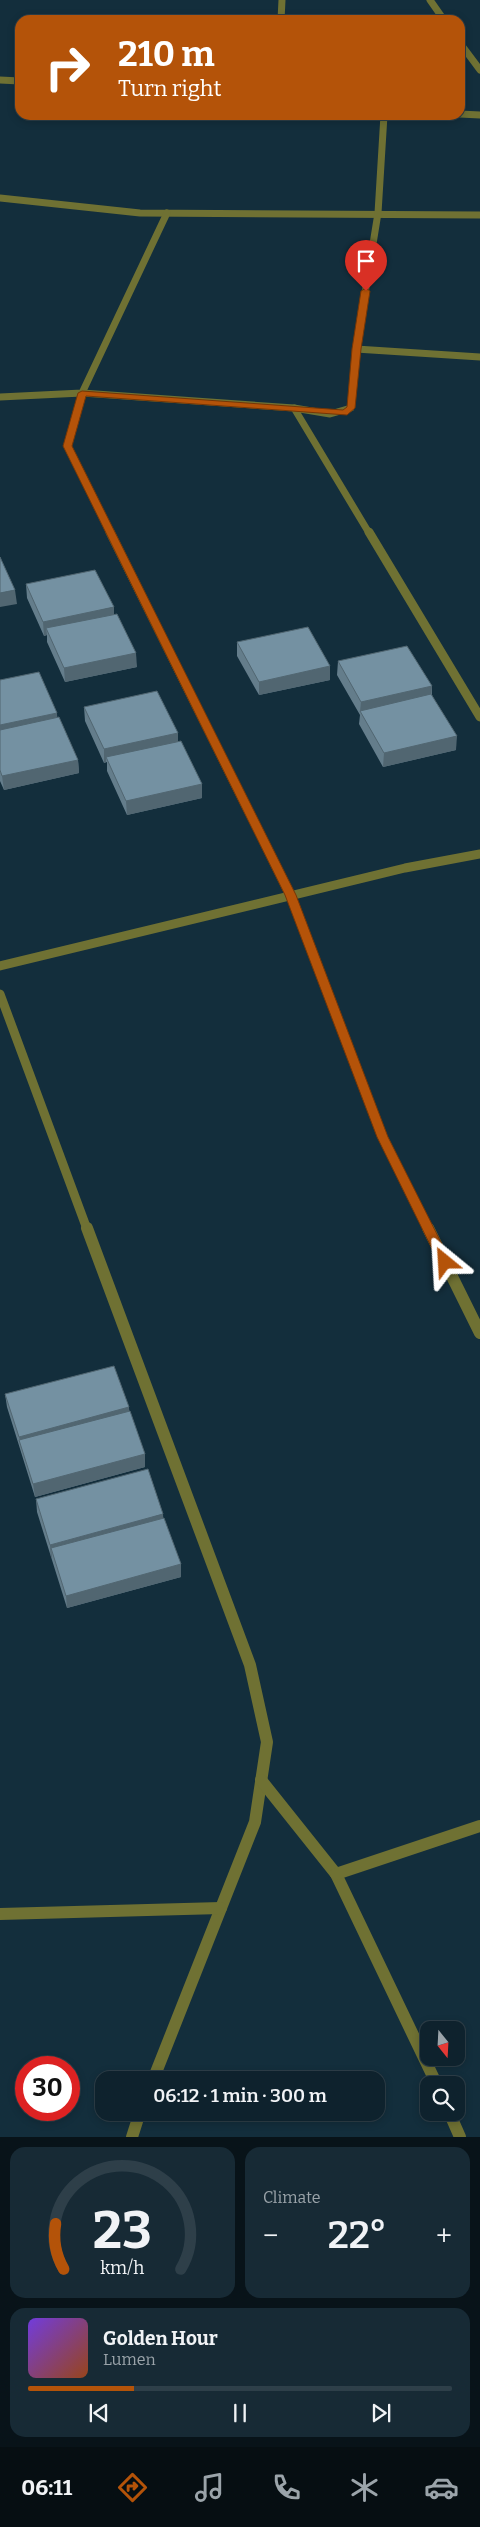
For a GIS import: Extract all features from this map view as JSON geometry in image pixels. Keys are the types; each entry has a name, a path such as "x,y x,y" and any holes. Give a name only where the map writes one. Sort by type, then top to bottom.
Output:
{"street":[{"path":"281,15 282,0"},
{"path":"430,0 440,15"},
{"path":"465,50 479,69"},
{"path":"0,80 15,82"},
{"path":"465,114 480,115"},
{"path":"0,397 82,393 294,408 335,414 344,413 351,408 356,349 378,213 384,120"},
{"path":"0,198 140,213 378,213 480,216"},
{"path":"167,213 82,393 67,446 290,895 382,1137 480,1333"},
{"path":"356,349 480,357"},
{"path":"294,408 480,717"},
{"path":"0,966 405,868 480,854"},
{"path":"0,994 250,1665 267,1742 255,1822 157,2071"},
{"path":"261,1780 336,1874 432,2076"},
{"path":"336,1874 480,1826"},
{"path":"0,1914 221,1908"},
{"path":"132,2137 137,2121"},
{"path":"453,2121 460,2137"}],"building":[{"path":"0,557 15,590 0,593"},
{"path":"95,570 114,607 43,622 26,584"},
{"path":"117,614 136,653 64,668 46,628"},
{"path":"308,627 330,666 259,682 237,642"},
{"path":"407,646 432,686 361,702 338,661"},
{"path":"39,672 57,713 0,725 0,680"},
{"path":"157,691 178,733 104,749 84,707"},
{"path":"431,694 457,736 384,753 360,711"},
{"path":"59,717 78,760 2,776 0,770 0,730"},
{"path":"181,741 202,784 126,801 106,757"},
{"path":"114,1366 129,1407 19,1437 5,1394"},
{"path":"130,1411 145,1454 33,1484 19,1440"},
{"path":"148,1469 163,1514 50,1545 36,1499"},
{"path":"164,1518 181,1564 66,1596 51,1548"}],"route":[{"path":"366,291 356,349 351,408 344,413 335,414 294,408 82,393 67,446 290,895 382,1137 445,1262"}]}
